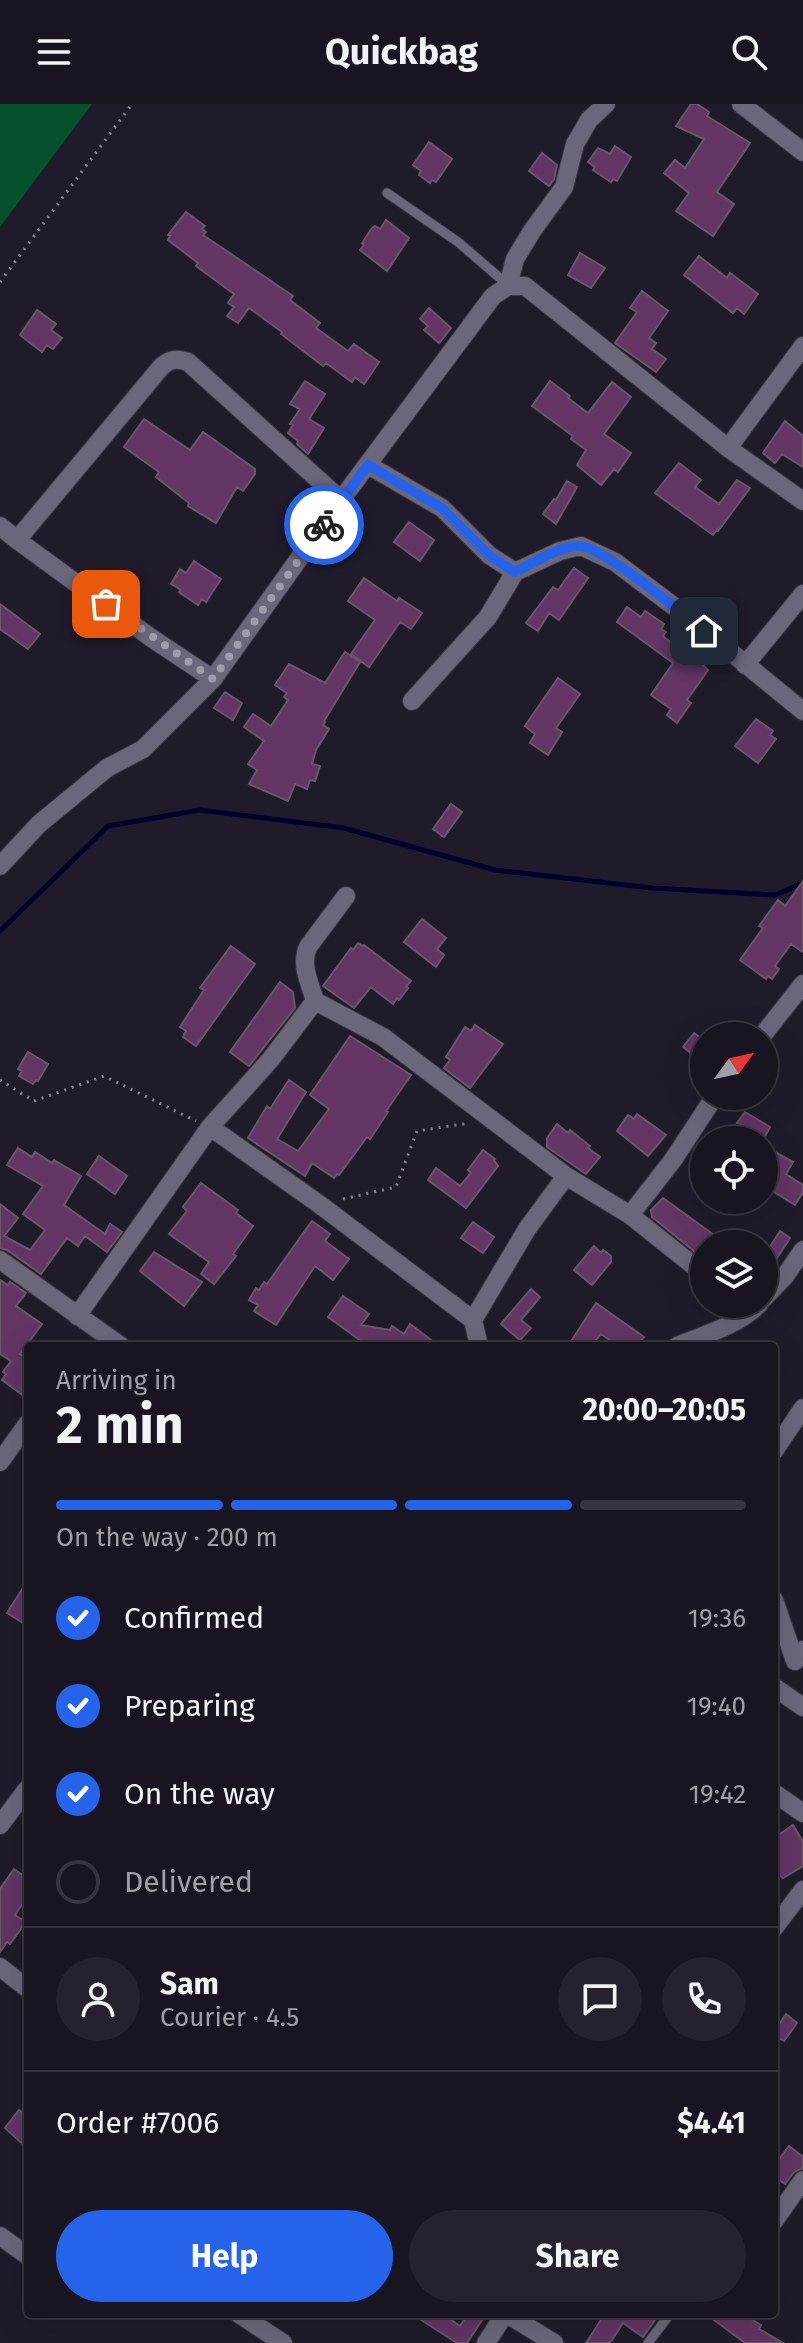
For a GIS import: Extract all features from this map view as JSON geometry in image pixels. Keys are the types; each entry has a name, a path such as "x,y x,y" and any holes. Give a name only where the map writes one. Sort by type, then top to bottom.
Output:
{"street":[{"path":"508,286 515,259 564,187 575,144 589,120 606,104"},
{"path":"741,104 803,152"},
{"path":"0,866 39,824 107,768 143,749 213,679 493,296 508,286 525,286 728,448 803,501"},
{"path":"728,448 803,346"},
{"path":"17,540 170,360 188,362 341,500"},
{"path":"368,465 442,508 489,555 515,572"},
{"path":"0,527 150,637 213,679"},
{"path":"412,701 488,617 515,572 560,551 581,546 615,562 803,711"},
{"path":"745,665 803,594"},
{"path":"346,896 304,956 315,1001 383,1037 566,1176 630,1215 690,1263"},
{"path":"773,1022 803,984"},
{"path":"77,1316 210,1127 271,1059 315,1001"},
{"path":"630,1215 673,1160 706,1110"},
{"path":"210,1127 319,1204 473,1320 478,1342"},
{"path":"473,1320 527,1229 566,1176"},
{"path":"778,1282 803,1250"},
{"path":"0,1260 77,1316 95,1339"},
{"path":"686,1342 734,1318"},
{"path":"778,1445 803,1408"},
{"path":"0,1462 24,1429"},
{"path":"778,1609 799,1656 778,1685"},
{"path":"778,1689 803,1707"},
{"path":"2,1818 24,1793"},
{"path":"778,1797 803,1813"},
{"path":"778,1923 803,1890"},
{"path":"0,1967 24,1986"},
{"path":"778,2215 803,2180"},
{"path":"0,2236 24,2253"},
{"path":"245,2318 283,2343"},
{"path":"486,2343 503,2318"},
{"path":"513,2318 554,2343"}],"lane":[{"path":"387,193 458,242 508,286"},
{"path":"648,2343 667,2318"}],"path":[{"path":"0,282 132,104"},
{"path":"0,1080 34,1101 104,1076 210,1127"},
{"path":"319,1204 396,1187 417,1131 491,1120"}],"green space":[{"path":"0,104 92,104 0,227"}],"building":[{"path":"691,104 697,104 709,112 707,116 750,143 717,192 734,204 713,236 676,211 689,193 664,173 675,160 685,168 704,139 676,126"},
{"path":"429,142 452,159 436,182 432,180 430,183 419,175 421,171 413,165"},
{"path":"615,146 631,157 617,181 613,179 611,182 593,170 595,167 588,162 598,148 610,154"},
{"path":"542,153 557,165 549,186 529,171"},
{"path":"186,212 205,226 203,235 293,296 290,300 320,323 316,328 348,351 354,344 379,362 364,384 355,377 352,382 326,363 323,366 249,308 238,323 227,316 234,307 228,303 234,294 168,240 168,235"},
{"path":"386,220 409,238 387,271 360,250 372,228 380,229"},
{"path":"580,253 605,268 591,288 568,275"},
{"path":"699,256 727,278 730,273 758,294 744,314 737,308 733,313 684,275"},
{"path":"642,291 668,311 649,338 656,343 652,349 666,359 656,372 615,343 637,312 630,308"},
{"path":"429,308 451,328 439,343 424,330 428,326 420,319"},
{"path":"37,310 56,324 51,330 62,338 53,349 47,345 42,352 20,335"},
{"path":"305,381 325,394 309,419 324,428 308,454 288,433 300,409 290,404"},
{"path":"550,381 588,413 612,382 631,397 604,434 631,453 618,472 614,469 601,485 577,465 586,450 571,439 573,436 532,406"},
{"path":"144,419 190,450 203,432 255,469 243,491 237,487 216,523 188,506 189,503 156,477 159,472 124,447"},
{"path":"785,421 803,436 803,467 782,454 775,463 763,453"},
{"path":"679,463 701,480 695,487 719,504 737,480 750,488 713,535 655,493"},
{"path":"567,481 577,487 556,524 543,514"},
{"path":"409,522 434,540 420,561 394,542"},
{"path":"194,561 221,579 206,602 202,599 198,605 171,584 180,569 186,573"},
{"path":"574,568 588,578 559,620 549,613 538,631 526,623 553,587 558,590"},
{"path":"364,578 397,601 399,598 422,613 411,629 400,622 369,667 351,654 375,620 348,601"},
{"path":"0,604 40,634 28,649 0,629"},
{"path":"627,607 641,617 645,611 664,624 661,629 666,632 663,636 708,670 687,700 691,703 677,723 667,715 671,709 651,695 673,663 617,622"},
{"path":"345,652 360,662 324,721 323,725 329,729 316,750 312,764 320,766 315,781 310,780 307,789 295,784 288,801 249,784 257,770 248,764 264,741 244,727 253,714 271,726 288,700 284,697 287,693 275,685 289,664 325,683"},
{"path":"558,678 580,694 556,728 562,732 548,755 530,743 535,734 525,726"},
{"path":"225,692 242,703 233,720 214,708"},
{"path":"756,719 773,731 770,735 776,739 758,763 735,746"},
{"path":"451,804 462,812 444,837 433,829"},
{"path":"803,881 803,952 791,944 775,966 779,969 772,979 768,976 766,979 740,960 778,900 785,906"},
{"path":"422,919 446,938 437,949 444,955 436,967 404,942"},
{"path":"358,943 411,981 393,1004 371,987 354,1008 323,986"},
{"path":"231,946 255,964 196,1046 183,1037 186,1031 180,1027 204,990 200,988"},
{"path":"280,982 293,992 295,1008 249,1066 230,1052"},
{"path":"475,1025 503,1044 470,1088 444,1068 450,1060 446,1057 465,1027 471,1031"},
{"path":"350,1036 411,1075 370,1139 367,1137 339,1175 334,1178 312,1163 305,1176 248,1138 267,1106 270,1109 289,1080 306,1092 277,1139 298,1151 329,1109 310,1095"},
{"path":"690,1038 690,1052 683,1047"},
{"path":"28,1052 48,1064 33,1084 19,1076 22,1071 18,1069"},
{"path":"745,1112 768,1126 740,1126 737,1123"},
{"path":"637,1114 666,1135 648,1156 617,1131 628,1115 634,1119"},
{"path":"557,1124 568,1133 570,1130 600,1157 586,1174 547,1147 547,1138"},
{"path":"18,1148 32,1157 35,1152 52,1163 54,1160 81,1176 64,1205 105,1234 110,1224 122,1232 107,1252 85,1236 78,1246 67,1238 41,1274 0,1248 0,1204 18,1218 4,1236 30,1250 45,1230 23,1214 43,1186 7,1165"},
{"path":"483,1150 495,1159 498,1166 466,1208 428,1180 436,1168 460,1186"},
{"path":"778,1154 793,1162 786,1174 803,1185 803,1192 795,1205 778,1195"},
{"path":"99,1156 127,1176 115,1194 87,1174"},
{"path":"201,1183 238,1210 236,1213 253,1226 233,1254 236,1256 214,1284 201,1274 209,1262 169,1234 187,1211 183,1207"},
{"path":"663,1198 707,1230 690,1230 690,1248 652,1217 651,1210"},
{"path":"312,1221 330,1234 325,1241 349,1259 333,1280 315,1266 276,1325 254,1311 258,1305 249,1300 256,1288 259,1290 264,1282 267,1284"},
{"path":"473,1222 494,1237 483,1253 461,1238"},
{"path":"780,1231 790,1238 778,1256"},
{"path":"594,1246 601,1253 603,1250 611,1256 611,1262 592,1285 574,1270"},
{"path":"154,1252 202,1282 184,1306 140,1271"},
{"path":"0,1280 8,1285 10,1282 26,1293 16,1306 42,1324 29,1342 24,1342 20,1354 24,1356 24,1396 2,1380 6,1374 3,1372 11,1361 0,1354"},
{"path":"531,1289 540,1297 521,1320 531,1328 520,1340 501,1324"},
{"path":"343,1296 369,1314 361,1325 390,1330 392,1326 404,1334 410,1324 434,1342 362,1342 328,1317"},
{"path":"596,1303 644,1337 640,1342 612,1342 601,1334 594,1342 571,1342"},
{"path":"24,1586 24,1624 7,1613"},
{"path":"793,1825 803,1842 803,1866 783,1878 778,1874 778,1835"},
{"path":"14,1869 24,1876 24,1902 15,1915 24,1921 24,1925 0,1952 0,1889"},
{"path":"786,2014 797,2023 784,2041 778,2037 778,2026"},
{"path":"19,2110 24,2114 24,2145 5,2128"},
{"path":"789,2146 803,2157 803,2168 794,2172 785,2184 778,2179 778,2161"},
{"path":"418,2318 449,2318 460,2326 465,2318 483,2318 467,2343 457,2343"},
{"path":"602,2318 656,2318 643,2337 623,2323 610,2343 586,2343"},
{"path":"711,2318 750,2318 761,2325 759,2329 783,2343 745,2343"}],"waterway":[{"path":"0,931 108,826 200,810 344,828 495,870 652,888 775,895 803,883"}],"way so far":[{"path":"106,604 213,679 324,525"}],"route":[{"path":"324,525 368,465 442,508 489,555 515,572 560,551 581,546 615,562 704,631"}]}
